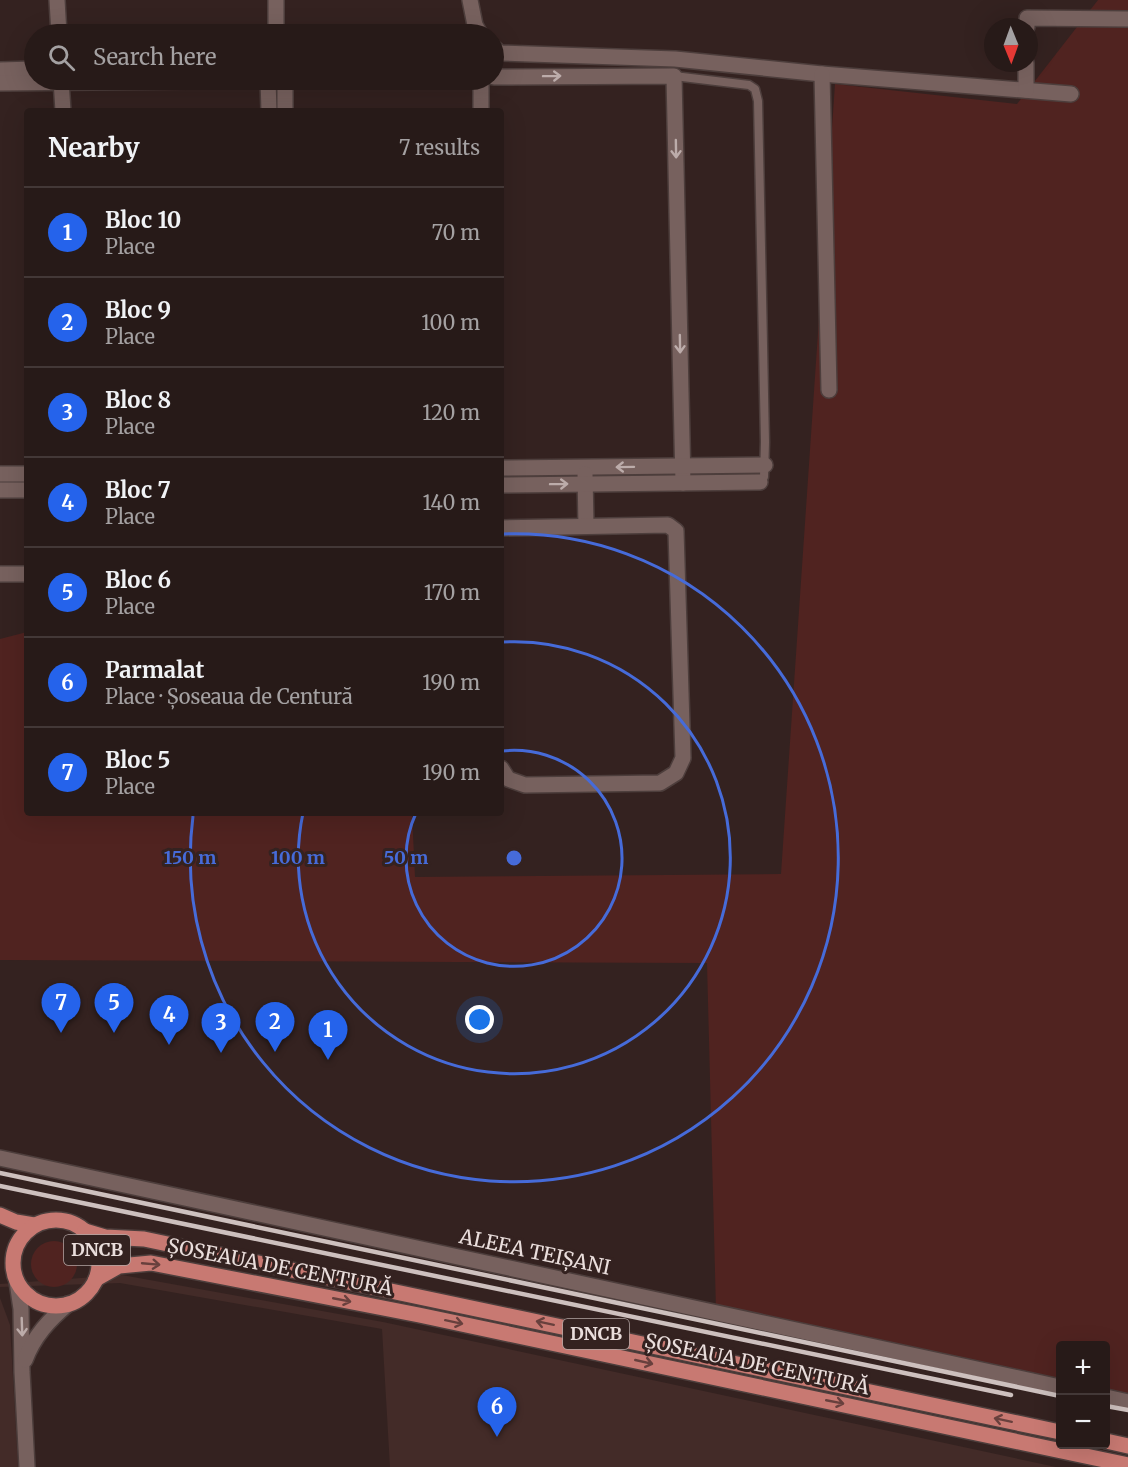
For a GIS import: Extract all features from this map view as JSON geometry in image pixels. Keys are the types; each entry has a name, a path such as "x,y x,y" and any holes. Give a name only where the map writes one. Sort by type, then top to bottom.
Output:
{"main road":[{"name":"DNCB","path":"0,1215 16,1222 34,1225 55,1220 76,1225 85,1231 96,1248 99,1269 90,1290 80,1299 68,1304"},
{"path":"15,1276 13,1256 17,1244 24,1233 34,1225"},
{"name":"ȘOSEAUA DE CENTURĂ","path":"85,1231 105,1237 144,1239 1056,1431"},
{"path":"0,1251 24,1292 33,1300 45,1305 68,1304"},
{"name":"ȘOSEAUA DE CENTURĂ","path":"96,1279 119,1266 151,1263 430,1317 1128,1465"},
{"path":"1110,1443 1128,1446"}],"street":[{"path":"57,0 58,24"},
{"path":"276,0 276,24"},
{"path":"470,0 474,24"},
{"path":"1038,18 1128,19"},
{"path":"504,53 675,59 822,74 1071,94"},
{"path":"0,70 24,69"},
{"path":"1026,72 1026,90"},
{"path":"822,74 829,390"},
{"path":"504,77 675,76 683,483"},
{"path":"0,82 24,82"},
{"path":"62,90 63,108"},
{"path":"268,108 269,90"},
{"path":"285,90 285,108"},
{"path":"481,90 481,108"},
{"path":"504,468 765,465"},
{"path":"584,468 586,526"},
{"path":"0,474 24,474"},
{"path":"504,485 760,482"},
{"path":"0,490 24,490"},
{"path":"504,528 668,525 676,531 683,758 676,773 660,783 525,784 508,779 504,773"},
{"path":"0,574 24,574"},
{"name":"ALEEA TEIȘANI","path":"0,1158 1056,1386"},
{"path":"15,1276 22,1324 21,1372 27,1467"},
{"path":"21,1372 39,1333 54,1315 68,1304"},
{"path":"1110,1398 1128,1402"}],"lane":[{"path":"675,76 748,85 755,89 758,101 765,465 764,477 760,482"}],"shaded area":[{"path":"1098,0 1128,0 1128,1399 1110,1395 1110,1341 1056,1341 1056,1383 716,1310 707,963 0,960 0,639 24,633 24,816 412,816 415,877 781,874 835,84 1017,104"},
{"path":"54,1241 63,1242 71,1247 76,1255 76,1273 71,1281 63,1286 54,1287 45,1286 37,1281 32,1273 31,1264 32,1255 37,1247 45,1242"},
{"path":"122,1275 383,1322 1056,1467 390,1467 382,1329 120,1283 0,1287 0,1284"},
{"path":"0,1298 10,1325 18,1467 0,1467"}],"railway":[{"path":"0,1173 1056,1395"},
{"path":"0,1186 1011,1395"},
{"path":"1110,1407 1128,1410"}],"place":[{"name":"Bloc 5","path":"61,1033"},
{"name":"Bloc 6","path":"114,1033"},
{"name":"Bloc 7","path":"169,1045"},
{"name":"Bloc 9","path":"275,1052"},
{"name":"Bloc 8","path":"221,1053"},
{"name":"Bloc 10","path":"328,1060"},
{"name":"Parmalat","path":"497,1437"}]}
